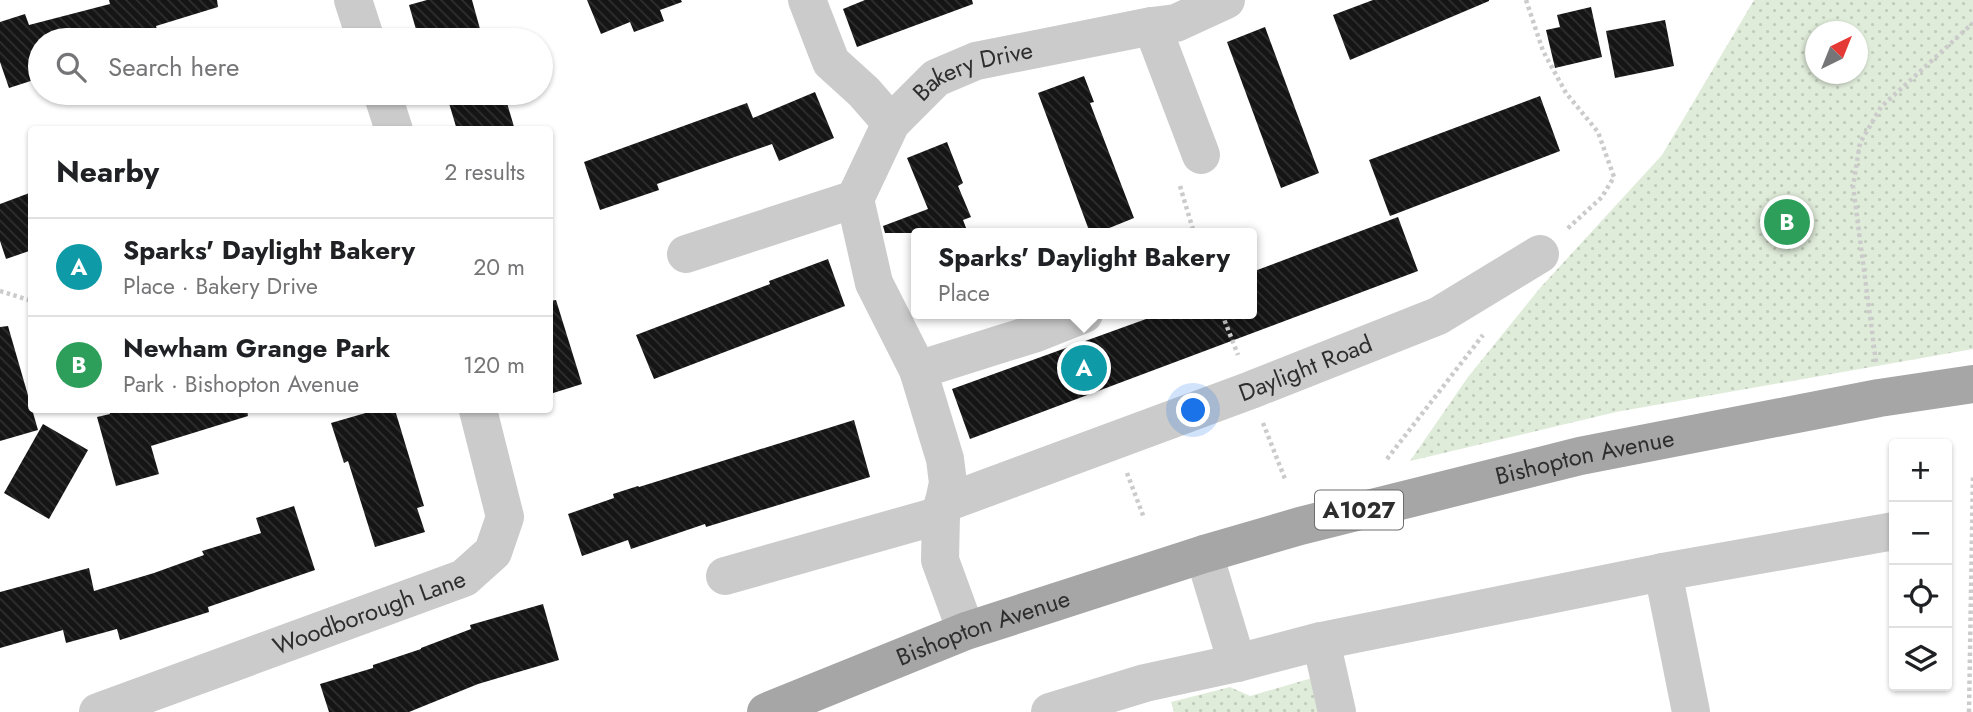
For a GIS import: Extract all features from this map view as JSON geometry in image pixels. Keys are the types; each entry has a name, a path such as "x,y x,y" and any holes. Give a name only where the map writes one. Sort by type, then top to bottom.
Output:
{"main road":[{"name":"Bishopton Avenue","path":"766,712 966,631 1300,526 1580,456 1880,398 1973,384"}],"street":[{"path":"353,0 362,28"},
{"path":"807,0 831,62 864,92 891,122"},
{"name":"Bakery Drive","path":"855,199 891,122 936,78 976,61 1176,23 1226,0"},
{"path":"1152,26 1201,155"},
{"path":"386,105 393,126"},
{"path":"686,254 855,199 874,283 918,370 945,459 948,483 942,509 940,559 966,631"},
{"name":"Daylight Road","path":"942,509 1438,316 1540,254"},
{"path":"918,370 1036,333 1071,319"},
{"name":"Woodborough Lane","path":"98,712 464,578 493,552 505,517 479,413"},
{"path":"725,576 942,509"},
{"path":"1050,712 1151,697 1237,663 1321,641 1663,572 1889,532"},
{"path":"1204,554 1237,663"},
{"path":"1663,572 1691,712"},
{"path":"1321,641 1337,712"}],"path":[{"path":"1880,398 1853,186 1860,143 1881,107 1973,23"},
{"path":"0,291 28,300"},
{"path":"1115,441 1144,518"},
{"path":"1969,712 1973,474"}],"green space":[{"path":"1754,0 1973,0 1973,349 1616,412 1410,461 1468,377 1540,288 1662,155"},
{"path":"1312,678 1325,712 1174,712 1171,702 1230,687 1250,696"}],"building":[{"path":"109,0 217,0 218,7 157,28 28,28 28,82 9,88 0,62 0,22 25,14 29,25 110,4"},
{"path":"427,0 472,0 480,28 416,28 409,5"},
{"path":"587,0 682,2 660,10 664,21 634,32 630,22 601,34"},
{"path":"865,0 972,0 973,4 857,47 843,9"},
{"path":"1373,0 1489,1 1350,60 1333,15"},
{"path":"1591,7 1602,57 1555,68 1546,30 1560,27 1557,15"},
{"path":"1665,20 1674,66 1615,78 1606,31"},
{"path":"1265,27 1319,173 1281,188 1227,42"},
{"path":"1084,76 1094,102 1090,103 1134,218 1109,228 1088,228 1038,93"},
{"path":"815,92 834,138 779,161 772,144 657,184 659,190 600,210 584,162 747,103 753,118"},
{"path":"1540,96 1560,151 1390,216 1369,160"},
{"path":"450,105 508,105 514,126 456,126"},
{"path":"947,142 963,183 958,186 971,217 963,220 966,228 911,228 911,233 885,233 883,226 928,209 907,158"},
{"path":"28,194 28,251 6,259 0,241 0,204"},
{"path":"1398,217 1418,271 970,439 952,389 1146,319 1257,319 1257,270"},
{"path":"828,259 845,306 654,379 636,335"},
{"path":"553,300 556,300 582,384 553,393"},
{"path":"8,326 28,395 28,413 33,413 38,430 0,441 0,327"},
{"path":"248,413 248,416 151,446 159,474 116,486 97,417 110,414"},
{"path":"366,413 396,413 424,506 417,508 425,532 375,547 348,461 344,463 331,423"},
{"path":"854,420 870,477 706,527 705,524 631,549 628,540 582,556 568,514 614,498 613,494"},
{"path":"43,424 88,450 49,519 4,493"},
{"path":"294,506 315,570 208,607 209,612 120,640 117,629 66,643 63,630 0,648 0,592 89,568 94,591 154,573 204,555 202,551 261,533 256,518"},
{"path":"543,604 559,660 478,684 409,712 329,712 320,684 373,668 373,665 471,629 470,625"}],"place":[{"name":"Newham Grange Park","path":"1787,222"},
{"name":"Sparks' Daylight Bakery","path":"1084,368"}]}
